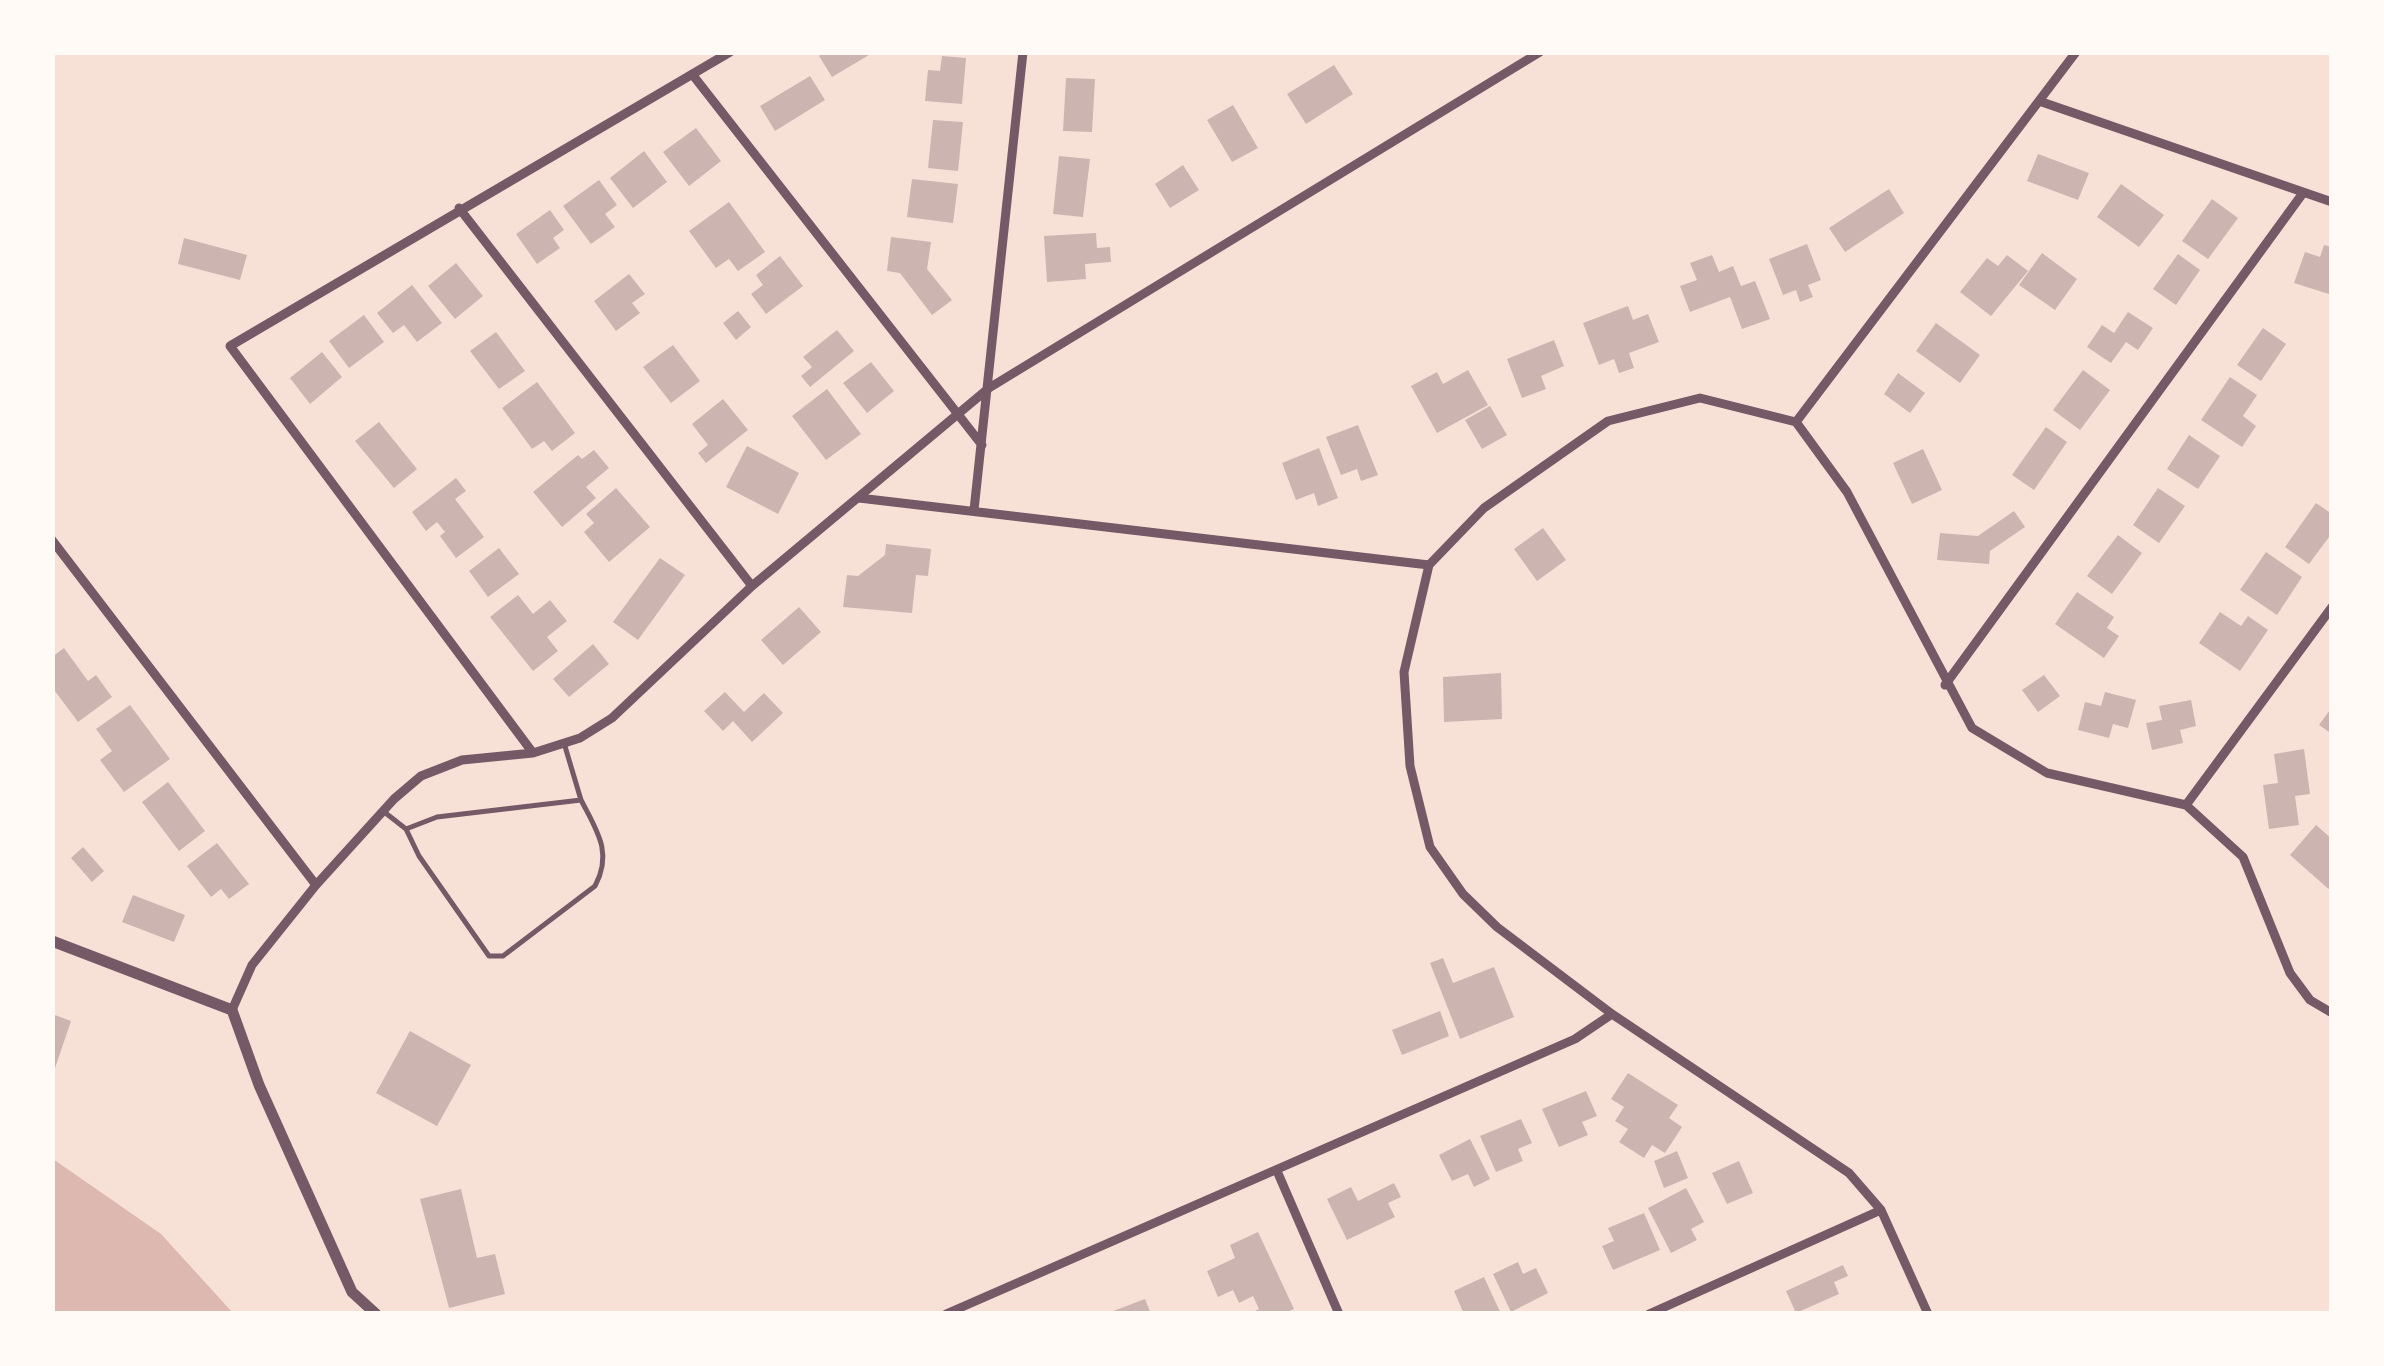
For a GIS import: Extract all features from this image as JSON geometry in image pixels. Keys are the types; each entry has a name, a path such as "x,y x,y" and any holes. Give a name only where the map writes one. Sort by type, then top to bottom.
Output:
{"street":[{"path":"533,752 230,346 458,208 730,52"},
{"path":"974,510 1023,52"},
{"path":"376,1314 352,1292 259,1085 232,1010 252,965 316,885 383,811 420,776 462,760 533,752 564,743 612,718 752,586 988,388 1540,52"},
{"path":"1796,422 2076,52"},
{"path":"692,74 982,445"},
{"path":"2040,101 2332,202"},
{"path":"1945,685 2304,193"},
{"path":"458,208 752,586"},
{"path":"1928,1314 1880,1210 1849,1173 1612,1014 1498,927 1463,894 1430,847 1410,766 1404,672 1429,564 1484,508 1608,421 1700,398 1796,422 1846,492 1945,685 1972,728 2048,773 2186,805 2243,856 2290,972 2310,1000 2332,1013"},
{"path":"859,498 1429,564"},
{"path":"52,540 316,885"},
{"path":"2186,805 2332,607"},
{"path":"52,941 232,1010"},
{"path":"946,1314 1575,1039 1612,1014"},
{"path":"1276,1171 1339,1314"},
{"path":"1648,1314 1880,1210"}],"lane":[{"path":"383,811 406,829 419,856 489,956 504,956 595,886 603,872 606,852 581,800 564,743"},
{"path":"406,829 437,817 581,800"}],"shaded area":[{"path":"53,1159 161,1234 233,1313 53,1313"}],"building":[{"path":"824,52 869,55 832,77 819,56"},
{"path":"942,56 966,58 962,104 925,101 928,70 940,71"},
{"path":"1334,65 1353,94 1306,124 1287,94"},
{"path":"810,76 825,100 775,131 760,106"},
{"path":"1066,78 1095,79 1092,132 1063,131"},
{"path":"1233,105 1258,148 1232,162 1207,120"},
{"path":"933,120 963,122 958,171 928,168"},
{"path":"696,128 721,161 689,186 663,152"},
{"path":"644,151 667,182 633,208 610,178"},
{"path":"2038,154 2089,173 2078,200 2027,181"},
{"path":"1059,156 1090,159 1083,217 1053,214"},
{"path":"1183,165 1199,190 1170,208 1155,184"},
{"path":"912,179 958,184 953,223 907,217"},
{"path":"599,180 617,205 605,214 615,227 591,244 563,206"},
{"path":"2121,184 2164,215 2139,247 2097,217"},
{"path":"1889,189 1904,213 1845,252 1829,228"},
{"path":"2212,199 2238,218 2208,259 2182,241"},
{"path":"729,202 765,252 738,271 729,259 716,268 689,231"},
{"path":"550,210 564,230 553,238 560,248 537,264 516,234"},
{"path":"1096,233 1097,248 1110,247 1111,262 1085,264 1086,279 1047,282 1044,236"},
{"path":"891,237 931,242 927,269 952,300 932,315 900,273 887,271"},
{"path":"184,238 247,255 240,280 178,264"},
{"path":"1807,244 1821,280 1808,285 1813,297 1800,302 1796,290 1783,295 1769,259"},
{"path":"2324,245 2332,247 2332,295 2294,283 2305,252 2320,257"},
{"path":"2042,253 2077,279 2055,310 2019,285"},
{"path":"2178,254 2200,270 2176,305 2153,289"},
{"path":"1712,255 1719,272 1733,266 1741,286 1755,281 1770,319 1742,329 1730,297 1690,312 1680,286 1697,280 1690,263"},
{"path":"2007,255 2028,271 1991,316 1960,292 1987,258 1998,266"},
{"path":"780,256 803,286 766,314 751,294 763,285 756,275"},
{"path":"456,263 483,296 455,319 428,286"},
{"path":"629,274 645,294 632,303 640,313 616,331 594,301"},
{"path":"412,285 442,323 417,342 404,325 393,333 377,313"},
{"path":"1628,306 1633,320 1648,314 1659,342 1629,353 1634,368 1619,373 1614,359 1599,365 1583,323"},
{"path":"738,311 751,327 736,340 723,323"},
{"path":"2128,312 2153,328 2138,350 2126,342 2111,363 2087,347 2102,325 2114,333"},
{"path":"364,315 384,342 349,368 329,341"},
{"path":"1936,323 1980,355 1960,383 1916,351"},
{"path":"2263,328 2286,344 2261,381 2237,365"},
{"path":"837,330 854,351 810,387 801,376 812,367 803,357"},
{"path":"496,332 525,371 499,389 470,351"},
{"path":"1554,340 1564,366 1541,376 1546,389 1522,398 1507,359"},
{"path":"673,345 700,381 671,403 643,367"},
{"path":"322,352 342,377 310,404 290,378"},
{"path":"871,362 894,391 867,413 843,383"},
{"path":"1468,370 1488,405 1437,433 1411,386 1437,372 1443,384"},
{"path":"2083,370 2110,390 2080,430 2053,410"},
{"path":"1898,373 1925,393 1910,413 1884,394"},
{"path":"2230,377 2257,395 2243,416 2256,426 2242,447 2201,420"},
{"path":"537,382 575,433 552,451 544,441 532,449 502,408"},
{"path":"827,389 861,434 826,460 792,416"},
{"path":"723,399 748,430 706,463 698,453 708,445 692,424"},
{"path":"1490,406 1507,435 1482,449 1465,420"},
{"path":"379,422 417,469 394,488 355,441"},
{"path":"1358,425 1378,475 1361,481 1357,469 1341,475 1326,437"},
{"path":"2046,427 2067,442 2034,490 2012,475"},
{"path":"2189,435 2220,456 2198,489 2167,469"},
{"path":"747,446 799,473 778,514 726,487"},
{"path":"1319,448 1338,498 1318,506 1314,493 1296,500 1282,463"},
{"path":"1923,449 1942,490 1912,504 1893,463"},
{"path":"594,450 609,468 586,487 596,498 562,527 533,492 578,455 582,459"},
{"path":"456,478 466,491 455,499 484,537 456,558 440,536 445,532 437,522 426,531 412,512"},
{"path":"616,488 650,527 609,562 584,532 594,523 586,514"},
{"path":"2158,488 2185,506 2159,543 2133,525"},
{"path":"2316,503 2332,514 2332,533 2309,564 2285,547"},
{"path":"2014,511 2025,527 1990,551 1989,564 1937,560 1940,533 1978,536"},
{"path":"1543,528 1566,560 1537,581 1514,549"},
{"path":"2118,535 2142,553 2112,594 2087,576"},
{"path":"886,544 931,549 928,576 916,575 912,613 843,607 847,575 858,576 885,555"},
{"path":"499,548 519,574 488,597 469,571"},
{"path":"2266,552 2302,577 2277,615 2240,590"},
{"path":"660,558 685,575 638,640 613,622"},
{"path":"2077,592 2114,617 2107,628 2119,636 2104,658 2055,624"},
{"path":"518,595 533,614 550,600 567,621 547,637 558,651 533,671 490,617"},
{"path":"799,607 821,632 783,665 761,640"},
{"path":"2220,612 2241,626 2248,616 2268,630 2240,671 2199,643"},
{"path":"593,644 609,664 569,697 553,679"},
{"path":"64,648 88,681 96,675 112,697 78,722 52,687 52,657"},
{"path":"1501,673 1502,719 1444,722 1443,677"},
{"path":"2044,675 2060,696 2038,712 2022,690"},
{"path":"725,692 744,712 764,693 783,713 752,742 733,721 723,731 704,711"},
{"path":"2105,692 2136,700 2128,728 2113,724 2109,738 2078,730 2085,702 2101,706"},
{"path":"2191,700 2196,726 2180,730 2183,743 2152,750 2146,723 2162,720 2159,706"},
{"path":"130,705 170,759 124,792 100,760 112,751 96,729"},
{"path":"2332,707 2332,734 2319,725"},
{"path":"2304,749 2310,794 2295,796 2299,825 2269,829 2263,785 2278,783 2274,754"},
{"path":"168,782 205,831 179,851 142,802"},
{"path":"2316,825 2332,839 2332,892 2290,855"},
{"path":"217,843 249,884 229,899 221,889 211,897 187,866"},
{"path":"83,847 104,871 92,882 71,858"},
{"path":"133,895 185,915 174,942 122,922"},
{"path":"1443,958 1453,983 1494,967 1514,1017 1460,1039 1430,963"},
{"path":"1440,1011 1449,1036 1402,1055 1392,1030"},
{"path":"52,1014 71,1021 53,1074 52,1074"},
{"path":"410,1031 471,1065 437,1126 376,1093"},
{"path":"1628,1073 1678,1105 1669,1118 1682,1127 1665,1153 1652,1145 1644,1158 1619,1142 1628,1129 1615,1121 1624,1107 1611,1099"},
{"path":"1586,1091 1597,1116 1582,1122 1588,1135 1559,1147 1542,1109"},
{"path":"1521,1119 1532,1143 1518,1149 1523,1161 1496,1172 1480,1136"},
{"path":"1470,1139 1490,1179 1474,1187 1468,1174 1452,1181 1439,1155"},
{"path":"1677,1151 1688,1178 1664,1188 1654,1161"},
{"path":"1739,1161 1753,1193 1727,1204 1712,1173"},
{"path":"1394,1183 1401,1197 1388,1203 1395,1217 1347,1240 1327,1199 1351,1187 1358,1201"},
{"path":"1686,1188 1704,1222 1691,1229 1697,1240 1671,1253 1648,1208"},
{"path":"461,1189 477,1258 495,1254 505,1294 449,1308 420,1199"},
{"path":"1644,1213 1660,1250 1613,1270 1602,1246 1614,1241 1608,1228"},
{"path":"1258,1232 1294,1309 1283,1314 1249,1314 1259,1309 1253,1296 1239,1303 1233,1290 1218,1297 1207,1271 1235,1258 1230,1245"},
{"path":"1518,1262 1523,1274 1536,1268 1548,1293 1511,1312 1493,1274"},
{"path":"1843,1265 1848,1276 1834,1282 1839,1294 1796,1313 1786,1291"},
{"path":"1484,1277 1501,1314 1464,1314 1454,1291"},
{"path":"1145,1299 1151,1314 1108,1313"}]}
